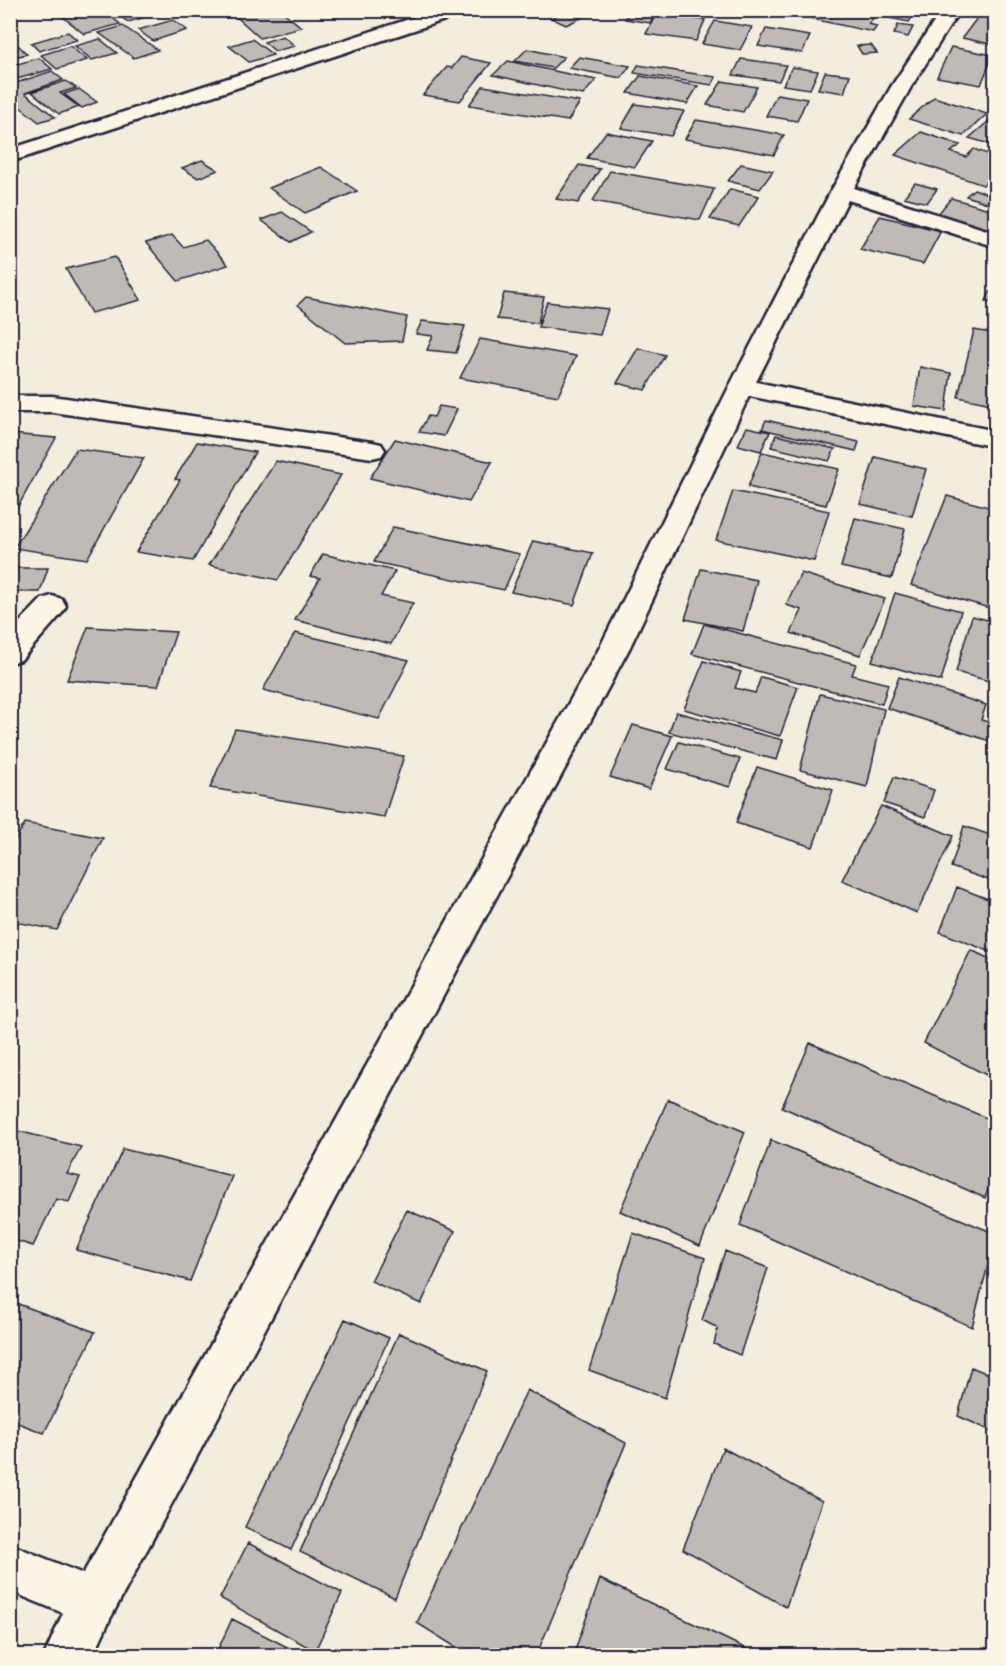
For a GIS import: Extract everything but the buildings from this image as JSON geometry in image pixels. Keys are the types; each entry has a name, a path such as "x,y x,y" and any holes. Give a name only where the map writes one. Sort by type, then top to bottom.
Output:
{"street":[{"path":"10,156 457,10"},
{"path":"68,1656 93,1602 615,646 741,387 842,191 901,87 951,10"},
{"path":"842,191 996,240"},
{"path":"741,387 996,439"},
{"path":"10,404 52,404 372,450"},
{"path":"10,652 52,606"},
{"path":"10,1567 93,1602"}]}
